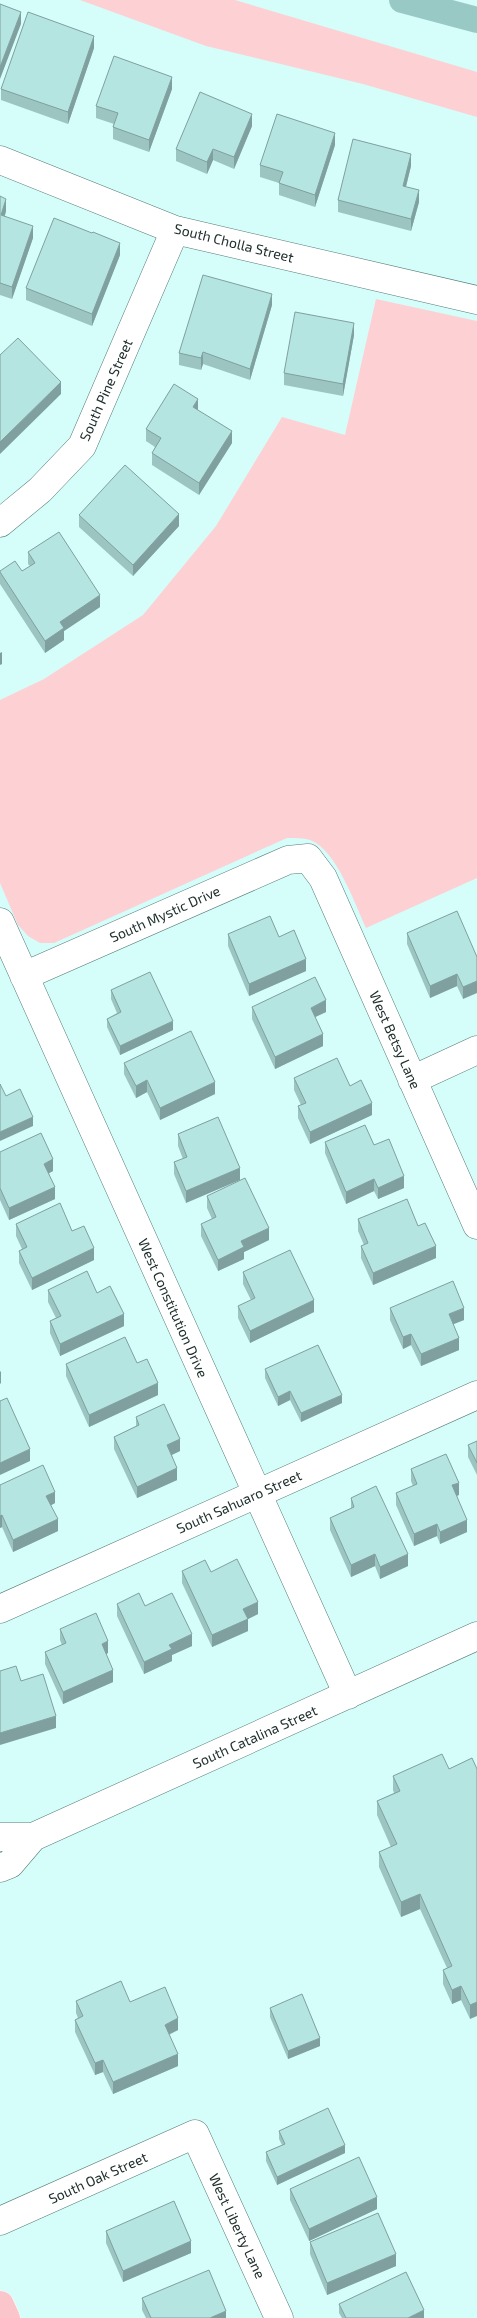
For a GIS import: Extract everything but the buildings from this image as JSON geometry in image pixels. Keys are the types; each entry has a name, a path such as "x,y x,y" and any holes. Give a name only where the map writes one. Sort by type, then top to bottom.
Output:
{"main road":[{"path":"0,2305 6,2318"}],"street":[{"name":"South Cholla Street","path":"0,160 175,230 477,300"},
{"name":"South Pine Street","path":"0,523 40,490 82,446 175,230"},
{"name":"South Mystic Drive","path":"24,976 288,860 308,858"},
{"name":"West Betsy Lane","path":"308,858 322,878 477,1225"},
{"name":"West Constitution Drive","path":"0,922 348,1695"},
{"path":"412,1080 477,1050"},
{"name":"South Sahuaro Street","path":"0,1609 477,1395"},
{"name":"South Catalina Street","path":"0,1837 33,1837 477,1636"},
{"name":"South Catalina Street","path":"0,1868 10,1864 33,1837"},
{"name":"South Oak Street","path":"0,2221 195,2134"},
{"name":"West Liberty Lane","path":"195,2134 279,2318"}],"shaded area":[{"path":"80,0 235,0 477,72 477,117 363,84 206,46"},
{"path":"376,299 477,321 477,878 366,928 344,878 328,854 319,845 310,840 287,838 54,943 40,943 28,936 18,925 0,883 0,700 44,679 143,615 216,526 282,417 345,435"}],"waterway":[{"path":"402,0 477,20"}]}
